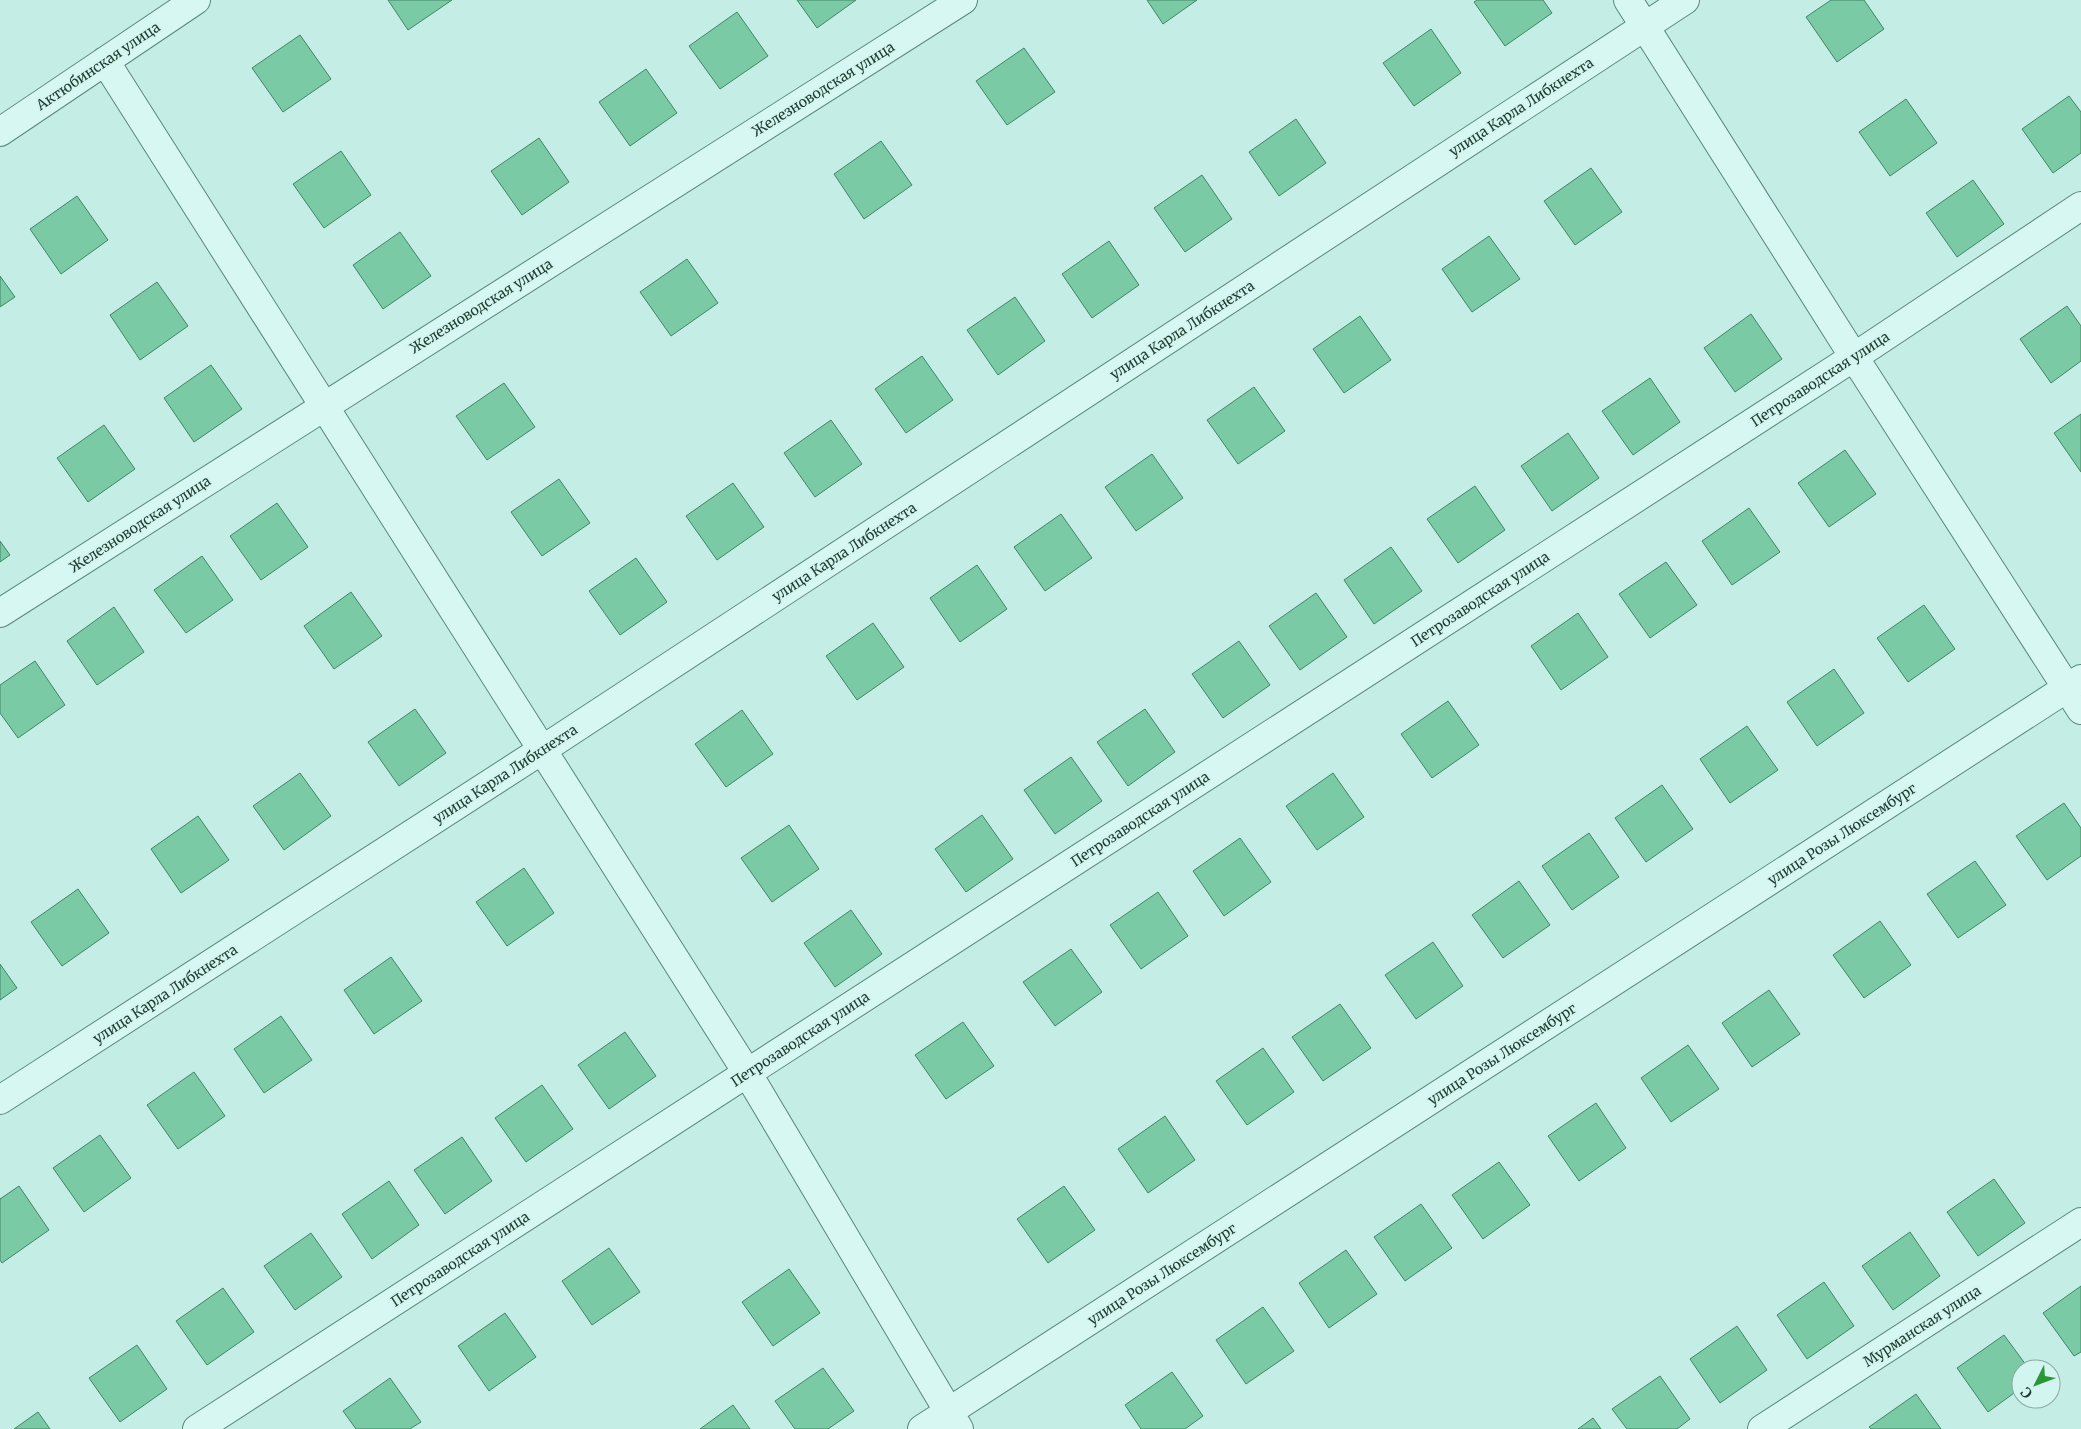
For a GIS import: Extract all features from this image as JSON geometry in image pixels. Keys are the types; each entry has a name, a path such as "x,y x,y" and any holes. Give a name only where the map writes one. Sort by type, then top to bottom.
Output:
{"street":[{"name":"Актюбинская улица","path":"0,132 196,0"},
{"name":"Железноводская улица","path":"0,613 964,0"},
{"path":"1628,0 1854,357 2076,692"},
{"name":"улица Карла Либкнехта","path":"0,1100 542,750 1685,0"},
{"path":"105,61 748,1074 953,1421"},
{"name":"Петрозаводская улица","path":"197,1429 1854,357 2081,206"},
{"name":"улица Розы Люксембург","path":"922,1429 953,1421 2076,692"},
{"name":"Мурманская улица","path":"1762,1429 2081,1222"}],"building":[{"path":"388,0 452,0 408,30"},
{"path":"797,0 856,0 817,28"},
{"path":"1147,0 1197,0 1163,24"},
{"path":"1477,0 1543,0 1552,13 1505,46 1474,2"},
{"path":"1831,0 1864,0 1884,29 1837,62 1806,17"},
{"path":"737,12 768,56 720,89 689,46"},
{"path":"1431,29 1461,73 1414,106 1383,63"},
{"path":"300,35 331,79 283,112 252,68"},
{"path":"1024,48 1055,92 1007,125 976,81"},
{"path":"646,69 677,113 630,146 599,102"},
{"path":"2069,96 2081,112 2081,153 2053,173 2022,129"},
{"path":"1906,99 1937,143 1890,176 1859,132"},
{"path":"1296,119 1326,163 1279,196 1249,152"},
{"path":"539,138 569,182 522,215 491,171"},
{"path":"881,141 912,185 864,219 834,174"},
{"path":"341,151 371,195 324,228 293,184"},
{"path":"1591,168 1622,212 1575,245 1544,201"},
{"path":"1202,175 1232,219 1185,252 1154,208"},
{"path":"1973,180 2004,224 1957,257 1926,213"},
{"path":"77,196 108,240 61,274 30,229"},
{"path":"400,232 431,276 383,309 353,265"},
{"path":"1489,236 1520,279 1472,312 1442,269"},
{"path":"1109,241 1139,285 1092,318 1062,274"},
{"path":"687,259 718,303 671,336 640,292"},
{"path":"0,276 15,297 0,307"},
{"path":"157,282 188,326 140,360 110,315"},
{"path":"1015,297 1045,341 998,375 967,330"},
{"path":"2067,306 2081,326 2081,361 2051,383 2020,339"},
{"path":"1751,314 1782,359 1735,392 1704,348"},
{"path":"1360,316 1391,360 1344,393 1313,349"},
{"path":"922,356 953,400 906,433 875,389"},
{"path":"211,365 242,409 194,442 164,398"},
{"path":"1650,378 1680,422 1633,455 1602,411"},
{"path":"504,383 535,427 487,460 456,416"},
{"path":"1254,387 1285,431 1238,464 1207,420"},
{"path":"2081,414 2081,472 2054,433"},
{"path":"831,420 862,464 815,497 784,453"},
{"path":"104,425 135,469 88,502 57,458"},
{"path":"1568,433 1599,478 1552,511 1521,466"},
{"path":"1845,450 1876,494 1829,527 1798,483"},
{"path":"1152,454 1183,498 1136,531 1105,487"},
{"path":"559,479 590,523 542,556 511,512"},
{"path":"733,483 764,527 717,560 686,516"},
{"path":"1475,486 1505,530 1458,563 1427,519"},
{"path":"277,503 308,547 261,580 230,536"},
{"path":"1749,508 1780,552 1732,585 1702,541"},
{"path":"1061,514 1092,558 1045,591 1014,547"},
{"path":"0,541 10,555 0,562"},
{"path":"1391,547 1422,591 1374,624 1344,580"},
{"path":"202,556 233,600 186,633 154,590"},
{"path":"636,558 667,602 620,635 589,591"},
{"path":"1666,562 1697,605 1650,638 1619,594"},
{"path":"977,565 1007,609 960,642 930,598"},
{"path":"351,592 382,636 334,669 304,626"},
{"path":"1316,593 1347,637 1300,670 1269,626"},
{"path":"1924,605 1955,649 1908,682 1877,638"},
{"path":"114,607 144,652 97,685 67,641"},
{"path":"1578,613 1608,657 1561,690 1531,646"},
{"path":"873,623 904,667 857,700 826,656"},
{"path":"1239,641 1270,685 1223,718 1192,674"},
{"path":"35,661 65,705 18,738 0,713 0,685"},
{"path":"1834,669 1864,713 1817,746 1787,702"},
{"path":"1448,701 1479,745 1432,778 1401,734"},
{"path":"415,709 446,753 399,786 368,742"},
{"path":"1145,709 1175,752 1128,786 1097,742"},
{"path":"742,710 773,754 726,787 695,744"},
{"path":"1747,726 1778,770 1730,803 1700,759"},
{"path":"1071,757 1102,801 1055,834 1024,790"},
{"path":"300,773 331,816 284,850 253,806"},
{"path":"1333,773 1364,817 1317,850 1286,806"},
{"path":"1662,785 1693,829 1646,862 1615,818"},
{"path":"2064,803 2081,828 2081,856 2047,880 2016,836"},
{"path":"982,815 1013,859 966,892 935,849"},
{"path":"198,816 229,860 181,893 151,849"},
{"path":"789,825 819,869 772,902 741,858"},
{"path":"1589,833 1619,877 1572,910 1542,866"},
{"path":"1240,838 1271,882 1224,916 1193,871"},
{"path":"1975,861 2006,905 1958,938 1927,894"},
{"path":"524,868 554,913 507,946 476,902"},
{"path":"1519,881 1550,925 1503,958 1472,915"},
{"path":"78,889 109,933 62,966 31,922"},
{"path":"1158,892 1188,936 1141,969 1110,925"},
{"path":"851,910 882,954 835,987 804,943"},
{"path":"1880,921 1911,965 1864,998 1833,955"},
{"path":"1433,942 1463,986 1416,1019 1385,975"},
{"path":"1071,949 1102,992 1055,1026 1023,982"},
{"path":"391,957 422,1001 374,1034 344,990"},
{"path":"0,964 17,988 0,1000"},
{"path":"1769,990 1800,1034 1752,1067 1722,1023"},
{"path":"1340,1004 1371,1048 1323,1081 1292,1037"},
{"path":"281,1016 312,1060 264,1093 234,1049"},
{"path":"963,1022 994,1066 946,1099 915,1055"},
{"path":"625,1032 656,1076 609,1109 578,1065"},
{"path":"1688,1045 1719,1089 1671,1122 1641,1078"},
{"path":"1263,1048 1294,1092 1247,1125 1216,1081"},
{"path":"194,1072 225,1116 178,1149 147,1105"},
{"path":"542,1085 573,1129 526,1162 495,1118"},
{"path":"1596,1103 1626,1148 1579,1181 1548,1136"},
{"path":"1165,1116 1195,1160 1148,1193 1118,1149"},
{"path":"100,1135 131,1178 84,1212 53,1168"},
{"path":"462,1137 492,1181 445,1214 414,1170"},
{"path":"1499,1162 1530,1205 1483,1239 1452,1195"},
{"path":"1994,1179 2025,1223 1978,1256 1947,1212"},
{"path":"389,1181 419,1225 372,1259 342,1214"},
{"path":"19,1186 49,1230 2,1263 0,1260 0,1199"},
{"path":"1064,1186 1095,1230 1048,1263 1017,1219"},
{"path":"1421,1204 1452,1248 1405,1281 1374,1237"},
{"path":"1910,1232 1940,1276 1893,1310 1862,1266"},
{"path":"311,1233 342,1277 295,1310 264,1266"},
{"path":"609,1248 640,1292 592,1325 562,1281"},
{"path":"1346,1250 1377,1294 1329,1328 1299,1283"},
{"path":"789,1269 820,1313 773,1346 742,1302"},
{"path":"1824,1282 1854,1326 1807,1359 1777,1315"},
{"path":"2081,1286 2081,1352 2074,1356 2043,1313"},
{"path":"223,1288 254,1332 207,1365 176,1321"},
{"path":"1263,1307 1294,1351 1246,1384 1216,1340"},
{"path":"505,1313 536,1357 489,1391 458,1346"},
{"path":"1737,1326 1767,1370 1720,1403 1690,1359"},
{"path":"2004,1335 2022,1359 2011,1359 2011,1395 1988,1412 1957,1368"},
{"path":"137,1345 167,1389 120,1422 89,1378"},
{"path":"823,1368 854,1411 828,1429 795,1429 775,1401"},
{"path":"1172,1372 1203,1416 1185,1429 1141,1429 1125,1405"},
{"path":"1660,1376 1690,1419 1677,1429 1627,1429 1612,1409"},
{"path":"390,1378 421,1422 410,1429 356,1429 343,1411"},
{"path":"1916,1394 1941,1429 1871,1429 1869,1427"},
{"path":"733,1405 750,1429 700,1429"},
{"path":"38,1412 50,1429 14,1429"},
{"path":"1593,1418 1601,1429 1578,1429"}]}
